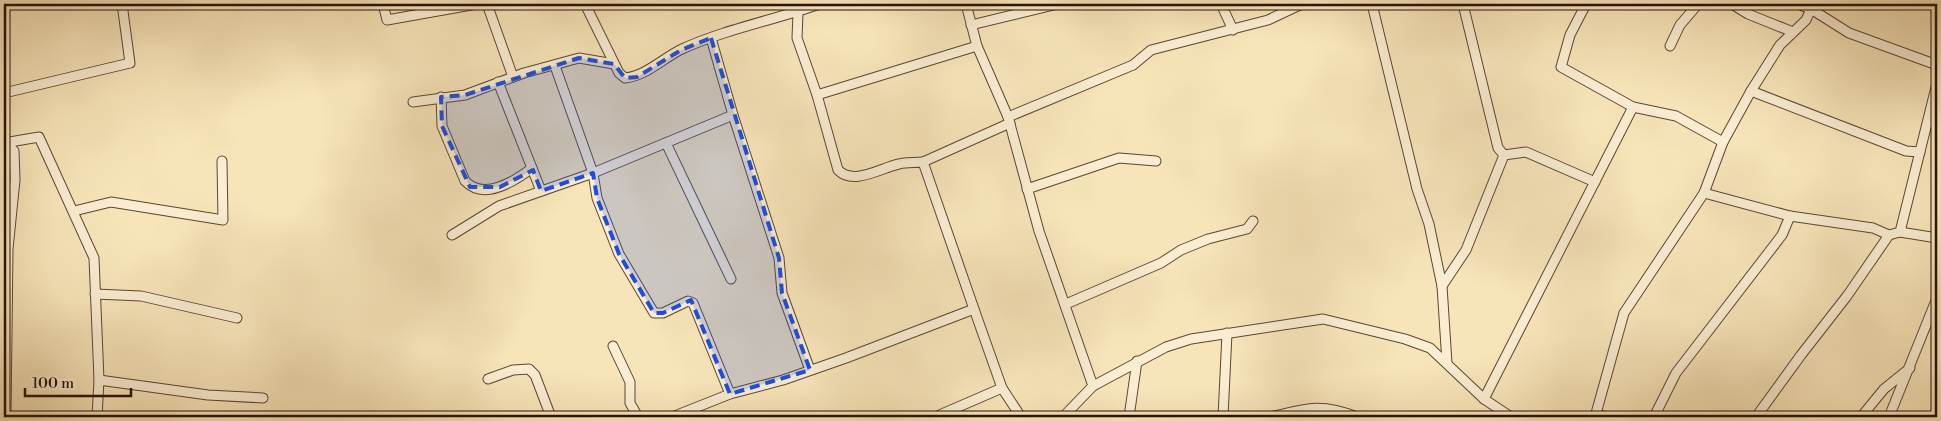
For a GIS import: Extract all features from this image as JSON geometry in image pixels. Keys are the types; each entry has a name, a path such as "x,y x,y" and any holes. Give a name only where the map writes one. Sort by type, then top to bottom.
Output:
{"street":[{"path":"4,93 130,63 122,4"},
{"path":"383,4 387,20 477,4"},
{"path":"487,4 514,77"},
{"path":"584,4 614,64 619,73 625,78 637,77 681,50 711,38 820,4"},
{"path":"966,4 978,46 1009,120 1027,189 1066,304 1075,338 1093,386"},
{"path":"971,25 1058,4"},
{"path":"1221,4 1233,30"},
{"path":"798,12 797,38 817,95 832,155 838,170 843,176 855,177 899,164 923,162 1009,120 1133,65 1151,50 1268,20 1302,4"},
{"path":"1372,4 1417,189 1429,224 1442,286 1448,362"},
{"path":"1463,4 1484,92 1491,109 1498,148 1504,155"},
{"path":"1586,4 1570,35 1561,67 1633,107 1676,116 1723,142"},
{"path":"1670,46 1680,25 1698,4"},
{"path":"1732,4 1748,14 1793,32"},
{"path":"1798,4 1815,6 1849,33 1937,65"},
{"path":"1607,417 1595,416 1624,313 1704,193 1723,142 1751,91 1780,45 1806,20 1815,6"},
{"path":"711,38 733,115 779,258 782,293 810,370"},
{"path":"817,95 978,46"},
{"path":"413,102 464,95 498,82 579,58 614,64"},
{"path":"555,66 593,173 597,198 619,254 654,313 663,313 688,301 693,303 730,394"},
{"path":"498,82 541,191"},
{"path":"1900,232 1937,83"},
{"path":"1751,91 1906,151 1920,152"},
{"path":"441,97 442,126 465,181 470,187 483,190 500,187 532,168"},
{"path":"1484,399 1633,107"},
{"path":"452,235 499,206 593,173 733,115"},
{"path":"5,143 39,137 94,258 99,380 97,417"},
{"path":"5,143 14,151 15,180 8,250 6,417"},
{"path":"666,143 731,279"},
{"path":"1504,155 1526,152 1595,182"},
{"path":"1442,286 1466,250 1504,155"},
{"path":"1027,189 1119,158 1156,161"},
{"path":"74,211 112,202 223,220 222,161"},
{"path":"923,162 1002,388 1021,417"},
{"path":"1704,193 1790,216 1873,228 1889,235 1900,232 1937,238"},
{"path":"1654,417 1676,373 1782,236 1790,216"},
{"path":"1066,304 1161,263 1181,250 1208,239 1247,229 1253,221"},
{"path":"1756,417 1847,296 1889,235"},
{"path":"95,294 141,296 237,318"},
{"path":"1889,417 1911,367 1937,298"},
{"path":"672,417 692,413 730,394 783,380 974,309"},
{"path":"1063,417 1093,386 1166,347 1191,338 1322,319 1405,339 1430,348 1448,362 1501,414 1511,417"},
{"path":"1223,417 1227,333"},
{"path":"612,346 627,376 630,403 638,417"},
{"path":"1130,417 1137,361"},
{"path":"1861,417 1884,389 1911,367"},
{"path":"488,379 513,370 529,369 535,375 551,417"},
{"path":"99,380 208,395 263,398"},
{"path":"935,417 1002,388"},
{"path":"1271,417 1312,407 1335,409 1357,417"}],"highlighted area":[{"path":"711,38 779,258 782,293 810,370 730,394 691,300 663,313 654,313 619,254 597,198 593,173 541,191 533,170 500,187 470,187 442,126 441,97 465,95 579,58 614,64 625,78 637,77 681,50"}]}
